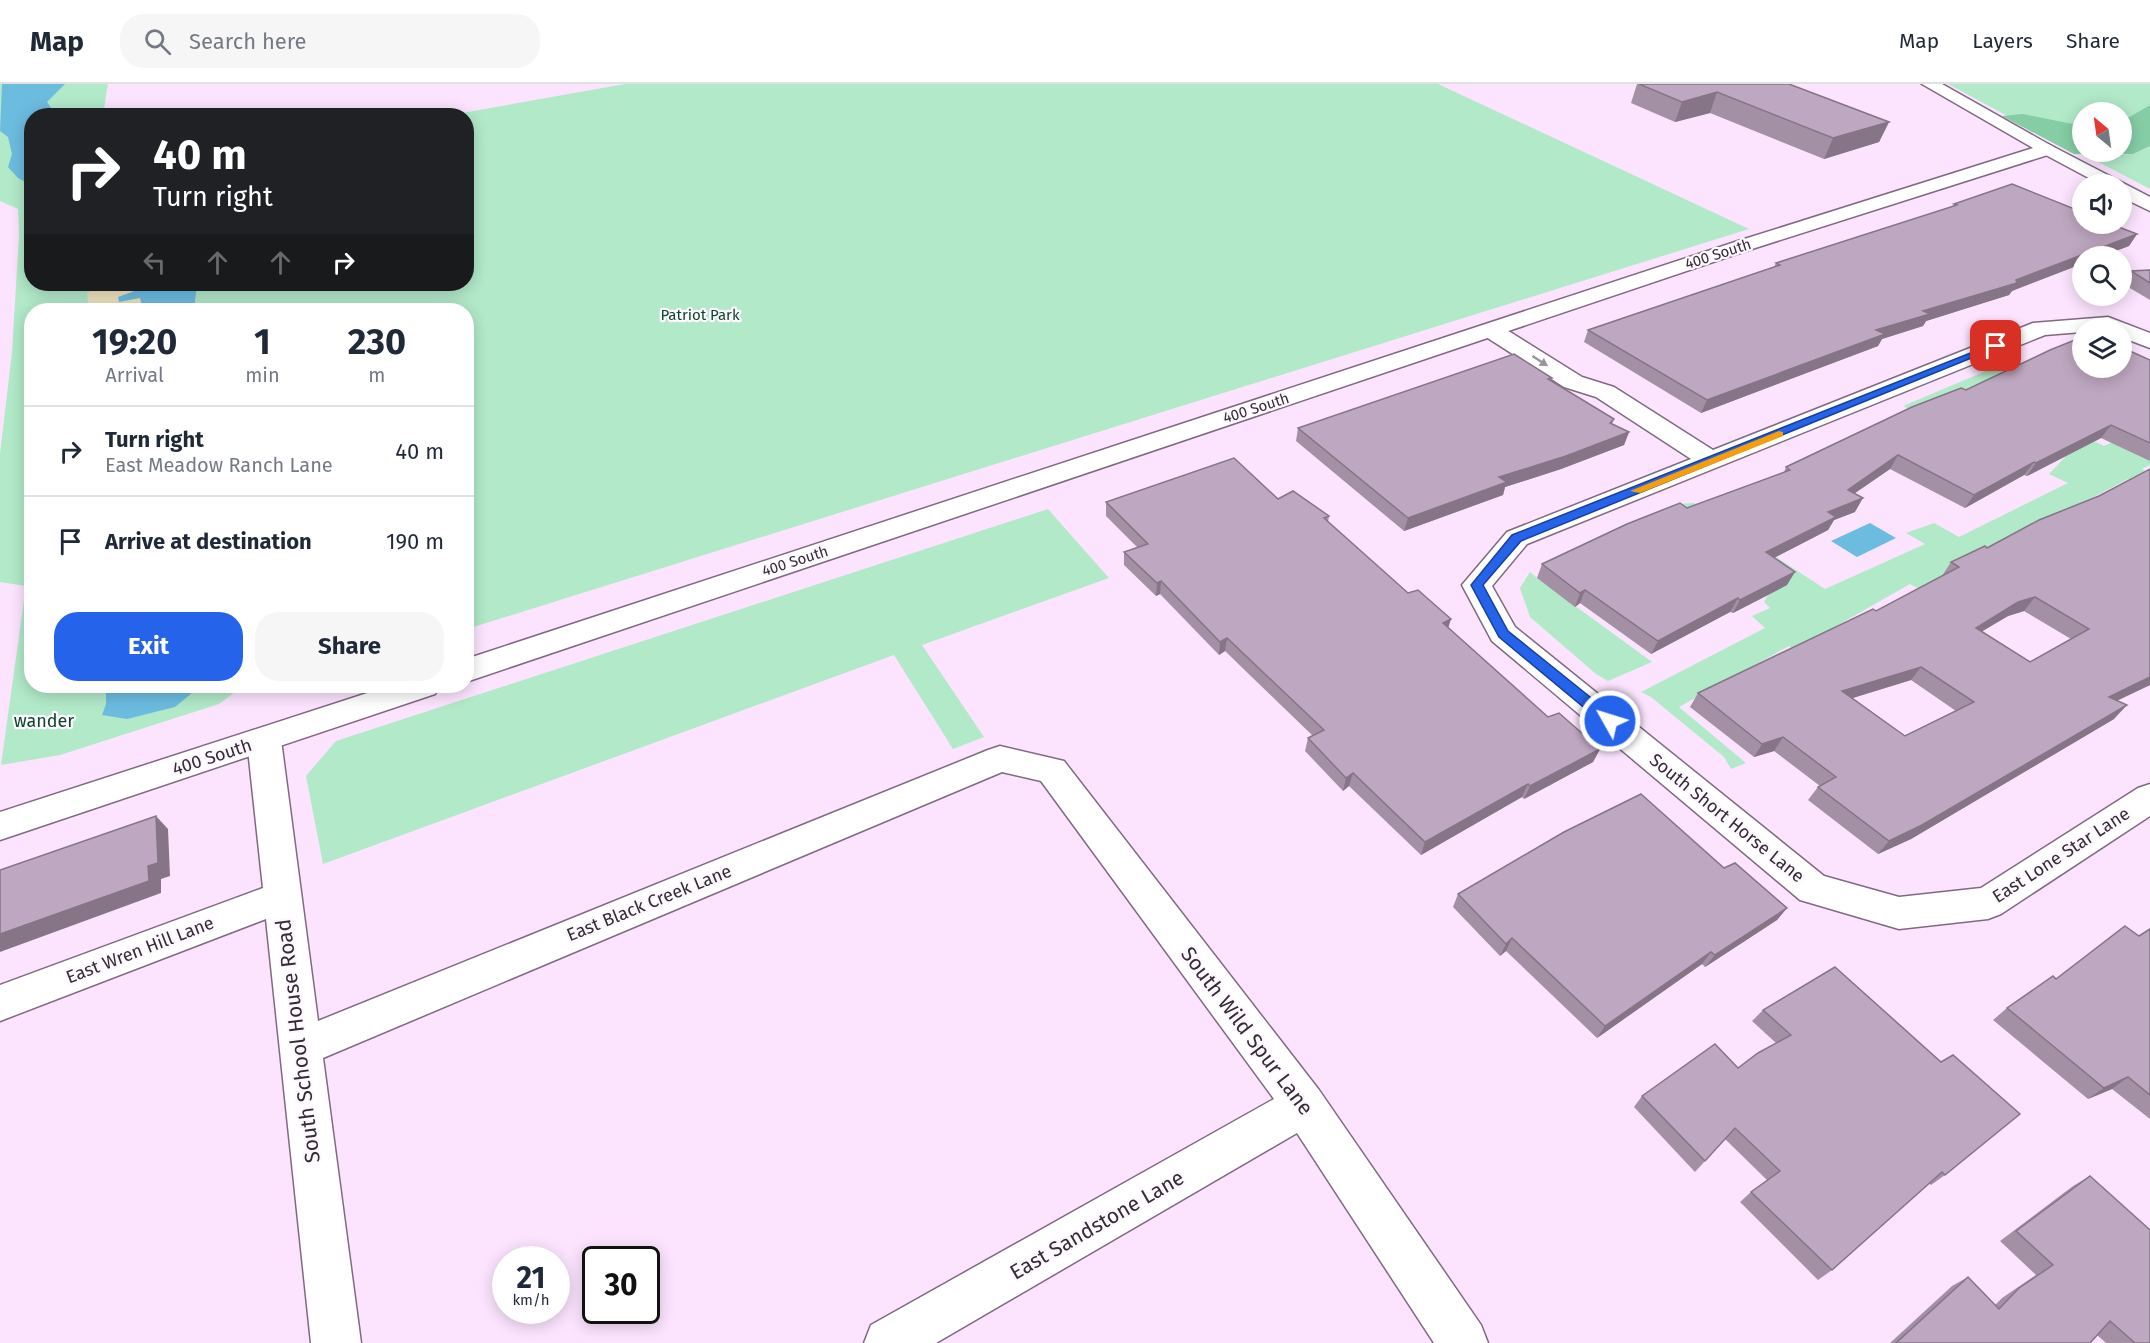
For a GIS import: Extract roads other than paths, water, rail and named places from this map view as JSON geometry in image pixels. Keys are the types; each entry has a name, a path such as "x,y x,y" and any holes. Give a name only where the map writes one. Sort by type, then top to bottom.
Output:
{"street":[{"path":"1930,84 2094,174"},
{"name":"400 South","path":"474,668 1515,322 2048,149"},
{"path":"2132,195 2150,205"},
{"path":"1515,322 1596,374 1605,392"},
{"path":"1491,330 1573,382 1605,392 1712,461 2041,328 2072,328"},
{"path":"2132,334 2150,341"},
{"name":"South Short Horse Lane","path":"1712,461 1517,538 1477,585 1503,634 1813,889 1899,913"},
{"name":"400 South","path":"0,826 403,693"},
{"name":"South School House Road","path":"264,740 299,1049 336,1343"},
{"name":"East Black Creek Lane","path":"299,1049 364,1020 1000,759"},
{"name":"South Wild Spur Lane","path":"1000,759 1052,770 1304,1105 1463,1343"},
{"name":"East Lone Star Lane","path":"1899,913 1988,903 2150,798"},
{"name":"East Wren Hill Lane","path":"0,1003 281,897"},
{"name":"East Sandstone Lane","path":"889,1343 1304,1105"}],"water":[{"path":"2,84 65,84 47,102 51,108 24,108 24,181 8,167 12,154 8,137 0,131"},
{"path":"134,291 196,291 195,303 141,303 140,298 119,302 118,297"},
{"path":"1870,523 1896,538 1857,557 1831,541"},
{"path":"106,693 192,693 175,707 127,719 102,715 106,704"}],"park label":[{"name":"Patriot Park","path":"700,315"},
{"name":"wander","path":"44,721"}]}
